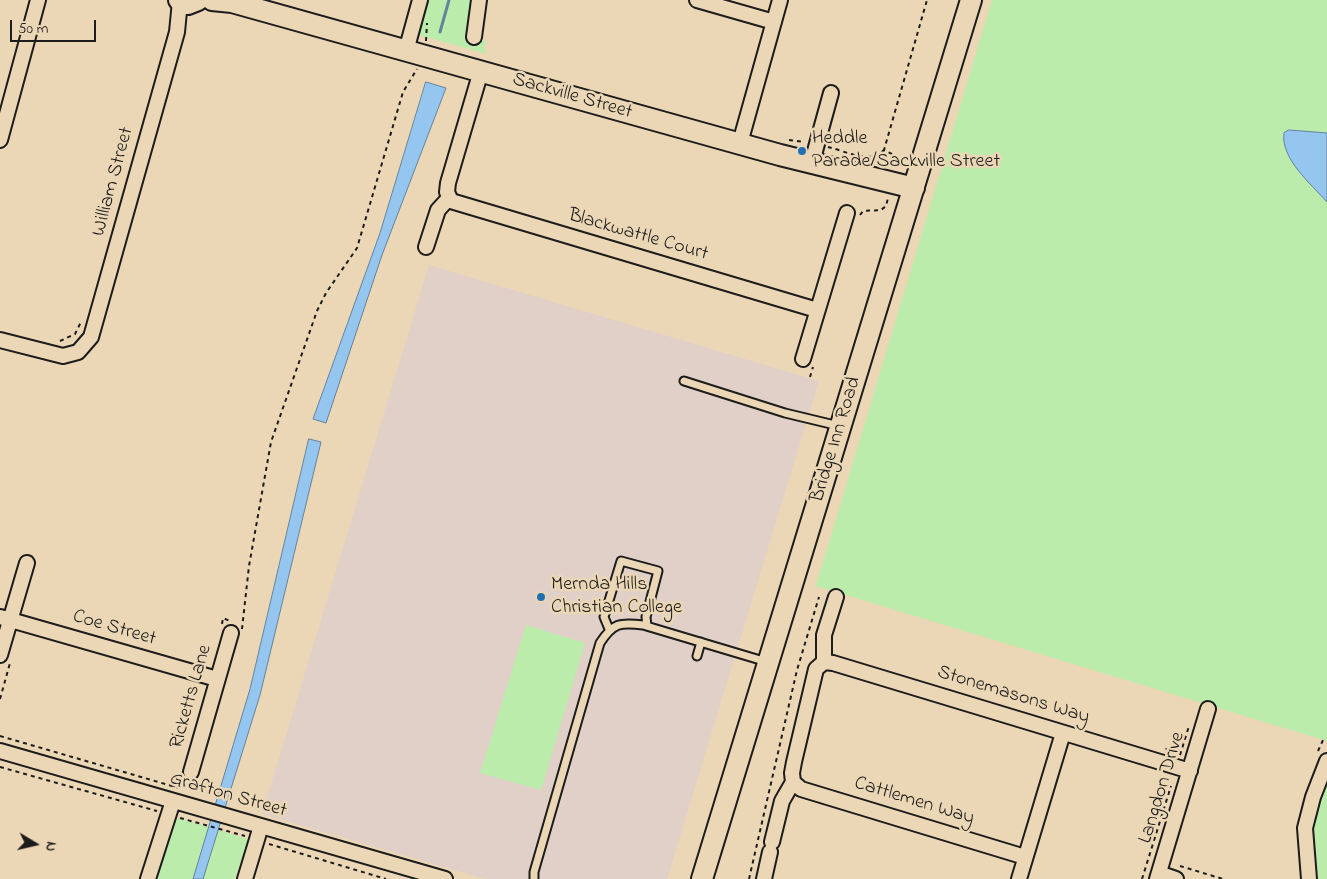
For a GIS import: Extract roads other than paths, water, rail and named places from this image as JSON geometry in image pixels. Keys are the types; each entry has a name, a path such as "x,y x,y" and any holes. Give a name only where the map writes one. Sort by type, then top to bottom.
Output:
{"main road":[{"name":"Bridge Inn Road","path":"702,879 971,0"},
{"name":"Sackville Street","path":"224,1 416,45 481,71 740,143 814,153 914,188"}],"street":[{"path":"0,140 38,0"},
{"path":"416,45 420,0"},
{"path":"474,37 479,0"},
{"path":"697,0 774,22"},
{"path":"740,143 780,0"},
{"name":"William Street","path":"0,340 63,356 78,352 88,342 96,323 187,1"},
{"path":"426,247 438,210 449,198 448,183 481,71"},
{"path":"814,153 831,93"},
{"name":"Blackwattle Court","path":"449,198 455,204 818,310"},
{"path":"803,359 847,213"},
{"path":"0,655 5,618 27,563"},
{"path":"764,879 782,802 793,782 794,762 815,673 818,666 824,662 824,635 836,597"},
{"name":"Coe Street","path":"5,618 217,679"},
{"name":"Ricketts Lane","path":"191,772 231,631"},
{"name":"Stonemasons Way","path":"824,662 833,663 1183,769"},
{"name":"Langdon Drive","path":"1158,876 1183,769 1208,709"},
{"path":"1019,879 1063,732"},
{"name":"Grafton Street","path":"0,751 244,829 261,826 446,879"},
{"path":"1309,879 1305,828 1312,797 1327,761"},
{"name":"Cattlemen Way","path":"793,782 801,789 1026,857"},
{"path":"148,879 181,810"},
{"path":"245,879 261,826"},
{"path":"1158,876 1176,879"}],"lane":[{"path":"684,380 785,413 842,426"},
{"path":"609,629 604,617 621,560 658,571 646,617 647,626"},
{"path":"534,879 534,872 600,643 609,629 625,623 647,626 769,663"},
{"path":"697,656 701,642"}],"water":[{"path":"426,82 446,88 382,255 326,423 313,419 380,233"},
{"path":"1289,130 1327,133 1327,202 1305,179 1287,152 1284,133"},
{"path":"309,439 321,442 260,695 203,879 193,879 250,689"}],"waterway":[{"path":"440,32 449,0"}],"place":[{"name":"Heddle Parade/Sackville Street","path":"802,151"},
{"name":"Mernda Hills Christian College","path":"541,597"}]}
